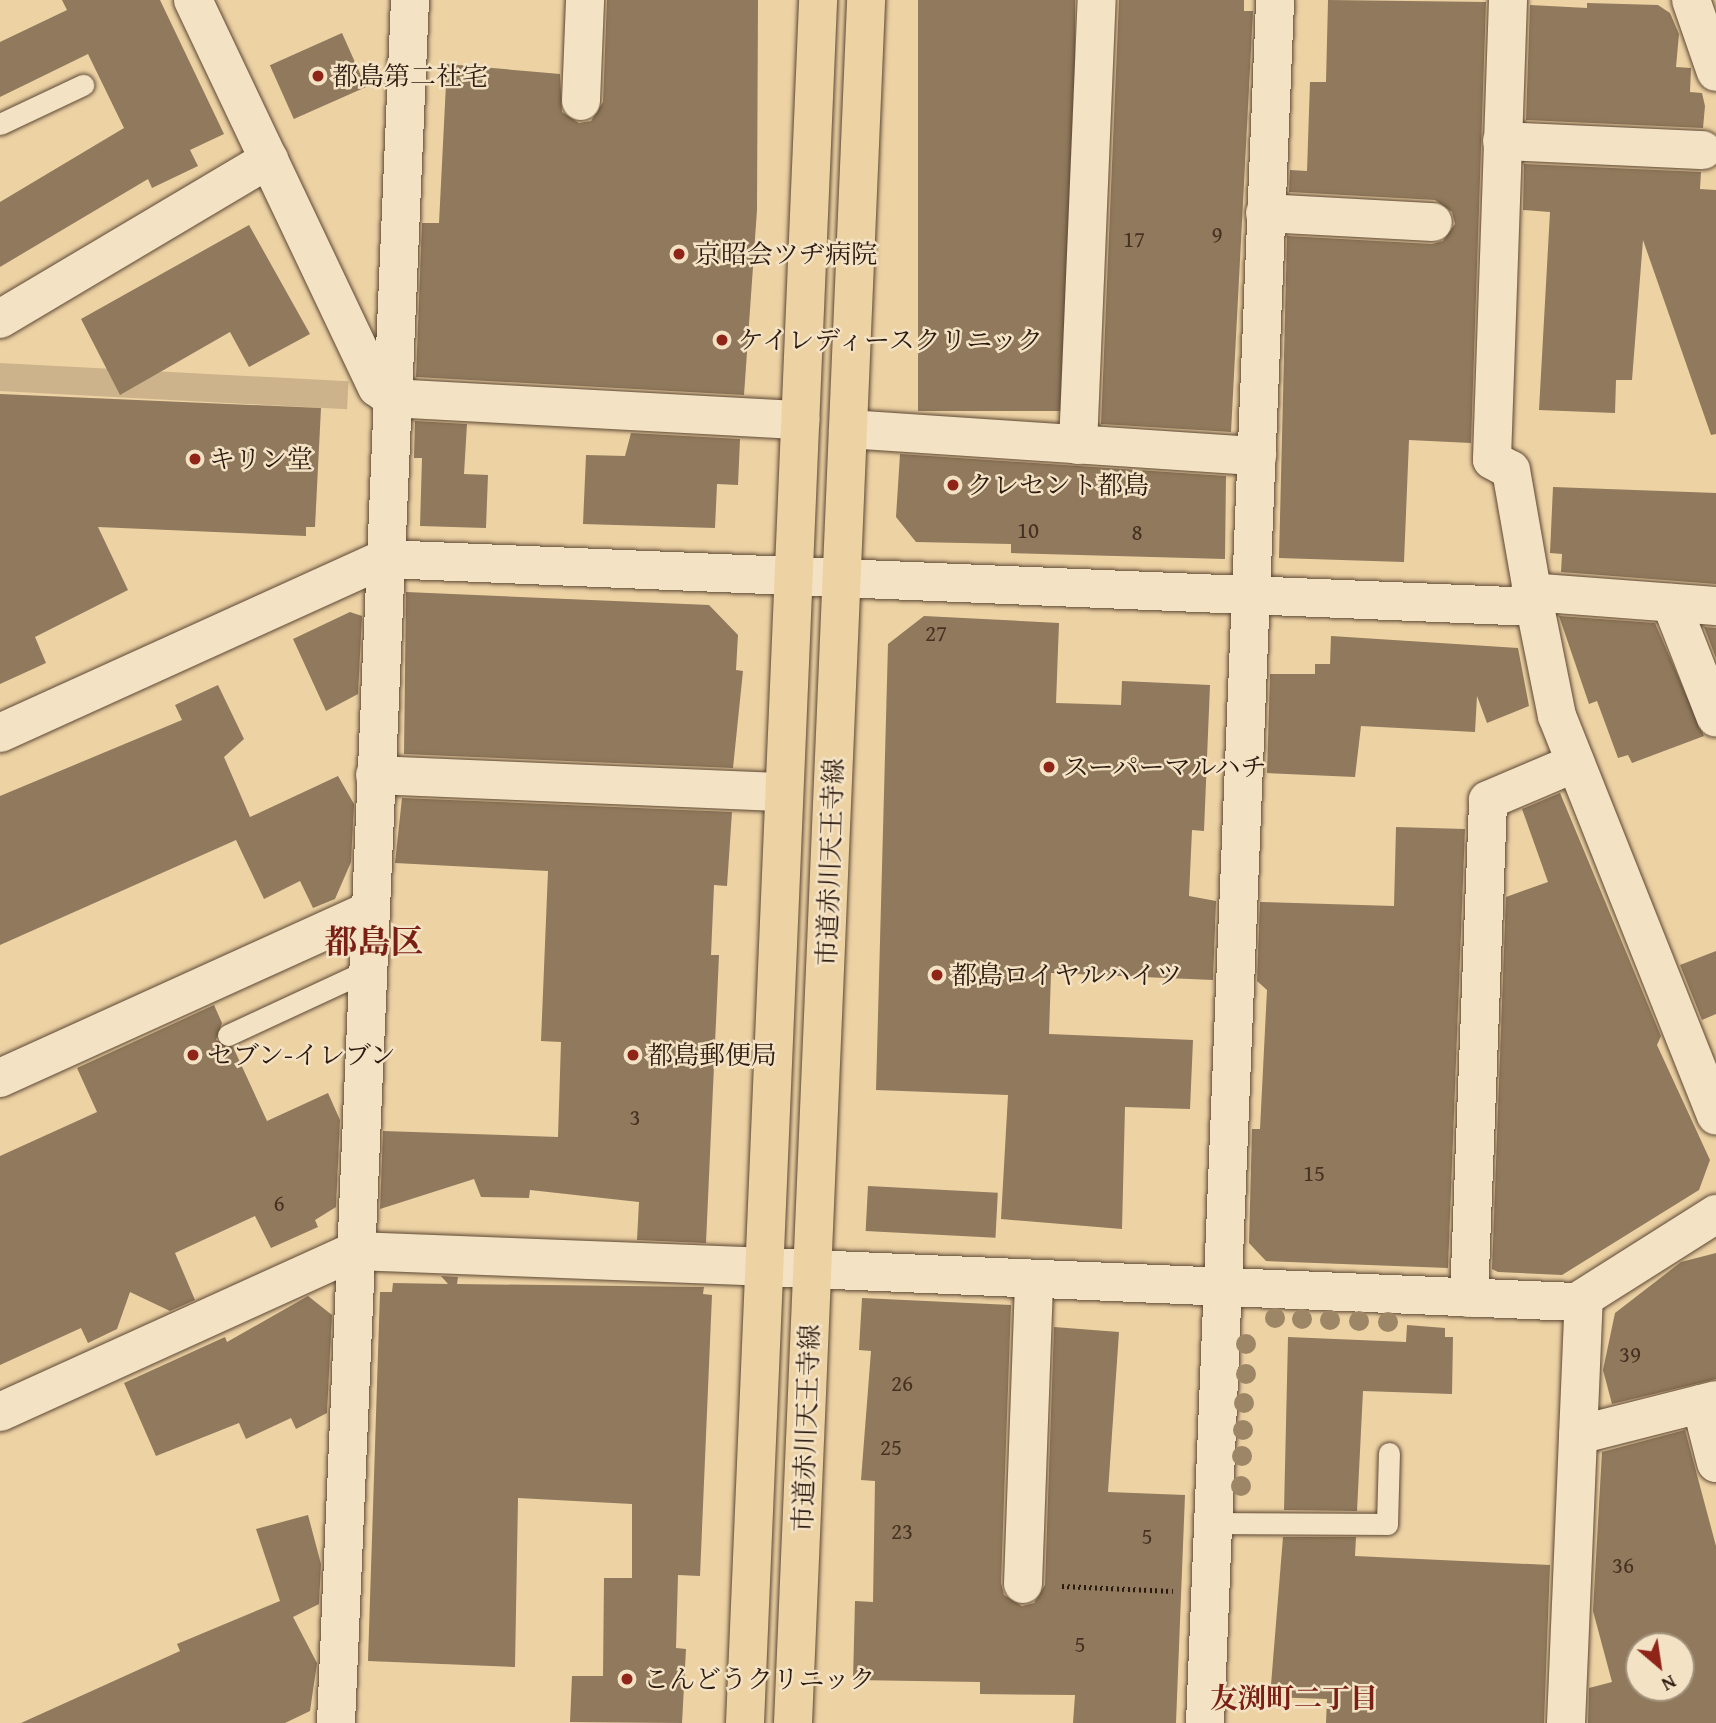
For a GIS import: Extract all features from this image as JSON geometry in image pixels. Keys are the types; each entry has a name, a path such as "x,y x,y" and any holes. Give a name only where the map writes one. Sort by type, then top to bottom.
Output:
{"main road":[{"name":"市道赤川天王寺線","path":"745,1723 818,0"},
{"name":"市道赤川天王寺線","path":"793,1723 866,0"}],"street":[{"path":"193,0 377,387 391,398 800,420"},
{"path":"336,1723 366,971 410,0"},
{"path":"582,101 585,0"},
{"path":"1078,444 1097,0"},
{"path":"1205,1723 1275,0"},
{"path":"1508,0 1492,460 1511,470 1548,683 1576,763 1716,1115"},
{"path":"1690,0 1716,72"},
{"path":"1502,141 1703,150"},
{"path":"0,318 268,159"},
{"path":"1265,213 1433,222"},
{"path":"848,429 1257,456"},
{"path":"0,733 384,559 1251,595 1716,606"},
{"path":"1671,603 1716,718"},
{"path":"1469,1298 1488,800 1576,763"},
{"path":"375,775 784,792"},
{"path":"0,1078 369,911"},
{"path":"0,1412 355,1251 1584,1301 1716,1214"},
{"path":"1023,1584 1034,1279"},
{"path":"1566,1723 1584,1301"},
{"path":"1578,1435 1708,1402 1716,1463"}],"lane":[{"path":"0,124 83,85"},
{"path":"228,1035 366,971"},
{"path":"1213,1523 1387,1524 1389,1453"}],"path":[{"path":"1023,1584 1190,1592"}],"shaded area":[{"path":"0,363 349,381 347,409 0,391"}],"building":[{"path":"62,0 160,0 224,134 190,150 198,166 152,188 148,179 0,267 0,202 124,128 88,54 0,97 0,42 67,10"},
{"path":"607,0 758,0 757,210 744,395 416,377 422,223 439,223 447,64 560,74 562,112 579,123 591,121 603,102"},
{"path":"918,0 1075,0 1075,411 918,411"},
{"path":"1119,0 1244,0 1244,11 1253,11 1231,432 1101,424"},
{"path":"1328,0 1486,2 1471,443 1409,440 1404,562 1279,558 1287,236 1432,244 1443,241 1455,224 1452,212 1435,200 1289,192 1290,170 1307,171 1310,82 1326,82"},
{"path":"1587,3 1658,5 1670,13 1679,34 1676,67 1691,68 1690,92 1702,93 1705,106 1703,128 1526,120 1530,5 1587,8"},
{"name":"都島第二社宅","path":"342,33 366,87 294,119 270,65"},
{"path":"1524,164 1701,172 1700,189 1716,190 1716,434 1711,435 1643,240 1632,380 1616,380 1615,413 1539,410 1550,212 1523,210"},
{"path":"249,225 310,334 249,367 230,332 120,395 81,319"},
{"path":"0,394 321,408 315,527 306,527 306,536 98,527 128,590 35,637 46,663 0,684"},
{"path":"415,421 467,424 464,474 488,475 486,528 420,526 422,458 414,458"},
{"path":"631,433 740,439 738,485 717,484 715,528 583,524 586,455 625,456"},
{"path":"900,454 1226,476 1225,559 1011,553 1011,544 916,542 896,517"},
{"path":"1553,487 1716,493 1716,584 1561,572 1562,554 1550,553"},
{"path":"406,592 709,605 738,635 736,670 743,671 733,768 404,754"},
{"path":"350,612 362,616 358,694 326,711 293,639"},
{"path":"924,616 1059,623 1056,703 1121,705 1122,681 1210,685 1204,831 1192,830 1189,896 1216,901 1213,980 1051,973 1049,1034 1193,1040 1190,1109 1125,1107 1122,1229 1001,1219 1008,1095 876,1090 888,644"},
{"path":"1559,616 1655,623 1704,736 1632,763 1628,755 1618,758 1597,701 1589,704"},
{"path":"1704,627 1716,628 1716,658"},
{"path":"1331,636 1518,648 1529,706 1487,723 1477,696 1475,732 1361,726 1355,777 1267,773 1270,674 1315,674 1315,664 1330,664"},
{"path":"218,685 244,739 224,757 250,817 338,776 354,804 351,862 335,899 313,908 300,881 264,899 236,840 0,945 0,796 182,720 175,705"},
{"path":"1560,793 1661,1036 1657,1045 1710,1160 1699,1190 1562,1275 1498,1272 1492,1269 1506,897 1548,882 1522,809"},
{"path":"402,798 732,812 727,886 714,885 711,955 719,955 706,1243 637,1240 639,1202 530,1190 529,1198 481,1197 474,1179 380,1209 383,1131 558,1137 561,1042 541,1041 548,871 395,863"},
{"path":"1396,827 1465,829 1448,1268 1266,1261 1249,1243 1252,1129 1260,1129 1267,990 1257,981 1260,902 1394,906"},
{"path":"1716,951 1716,1014 1702,1020 1680,965"},
{"path":"214,1005 222,1023 216,1040 233,1047 267,1121 328,1093 340,1120 336,1207 315,1220 318,1227 271,1248 255,1216 175,1253 195,1300 170,1311 130,1292 117,1329 88,1343 81,1328 0,1365 0,1156 97,1112 77,1068"},
{"path":"868,1186 998,1193 995,1238 866,1231"},
{"path":"1716,1253 1716,1379 1612,1404 1603,1370 1615,1313 1681,1262"},
{"path":"441,1276 458,1277 457,1284 704,1287 703,1294 712,1295 700,1576 678,1575 676,1648 686,1649 682,1723 570,1722 572,1676 603,1676 604,1578 632,1578 632,1504 518,1498 515,1667 368,1661 380,1292 392,1292 393,1283 448,1284"},
{"path":"308,1296 332,1315 327,1413 296,1429 291,1418 246,1439 239,1423 156,1456 124,1383 225,1337 227,1342"},
{"path":"862,1298 1011,1305 1001,1583 1004,1595 1022,1606 1034,1603 1045,1585 1054,1327 1119,1332 1108,1492 1185,1495 1176,1723 1073,1723 1075,1695 980,1694 980,1682 853,1680 855,1601 873,1602 875,1481 861,1480 871,1351 859,1350"},
{"path":"1407,1325 1445,1328 1445,1337 1453,1337 1452,1394 1363,1391 1357,1511 1284,1510 1288,1337 1406,1342"},
{"path":"1685,1430 1716,1546 1716,1723 1588,1723 1589,1688 1612,1682 1593,1611 1602,1452"},
{"path":"308,1515 321,1564 319,1604 293,1617 317,1663 310,1711 285,1723 21,1723 180,1651 177,1644 280,1601 256,1529"},
{"path":"1283,1537 1356,1537 1355,1556 1550,1565 1544,1723 1326,1723 1327,1699 1270,1697"}],"place":[{"name":"都島第二社宅","path":"318,76"},
{"name":"京昭会ツヂ病院","path":"679,254"},
{"name":"ケイレディースクリニック","path":"722,340"},
{"name":"キリン堂","path":"195,459"},
{"name":"クレセント都島","path":"953,485"},
{"name":"スーパーマルハチ","path":"1049,767"},
{"name":"都島ロイヤルハイツ","path":"937,975"},
{"name":"セブン-イレブン","path":"193,1055"},
{"name":"都島郵便局","path":"633,1055"},
{"name":"こんどうクリニック","path":"627,1679"}],"district":[{"name":"都島区","path":"374,942"},
{"name":"友渕町二丁目","path":"1294,1698"}]}
